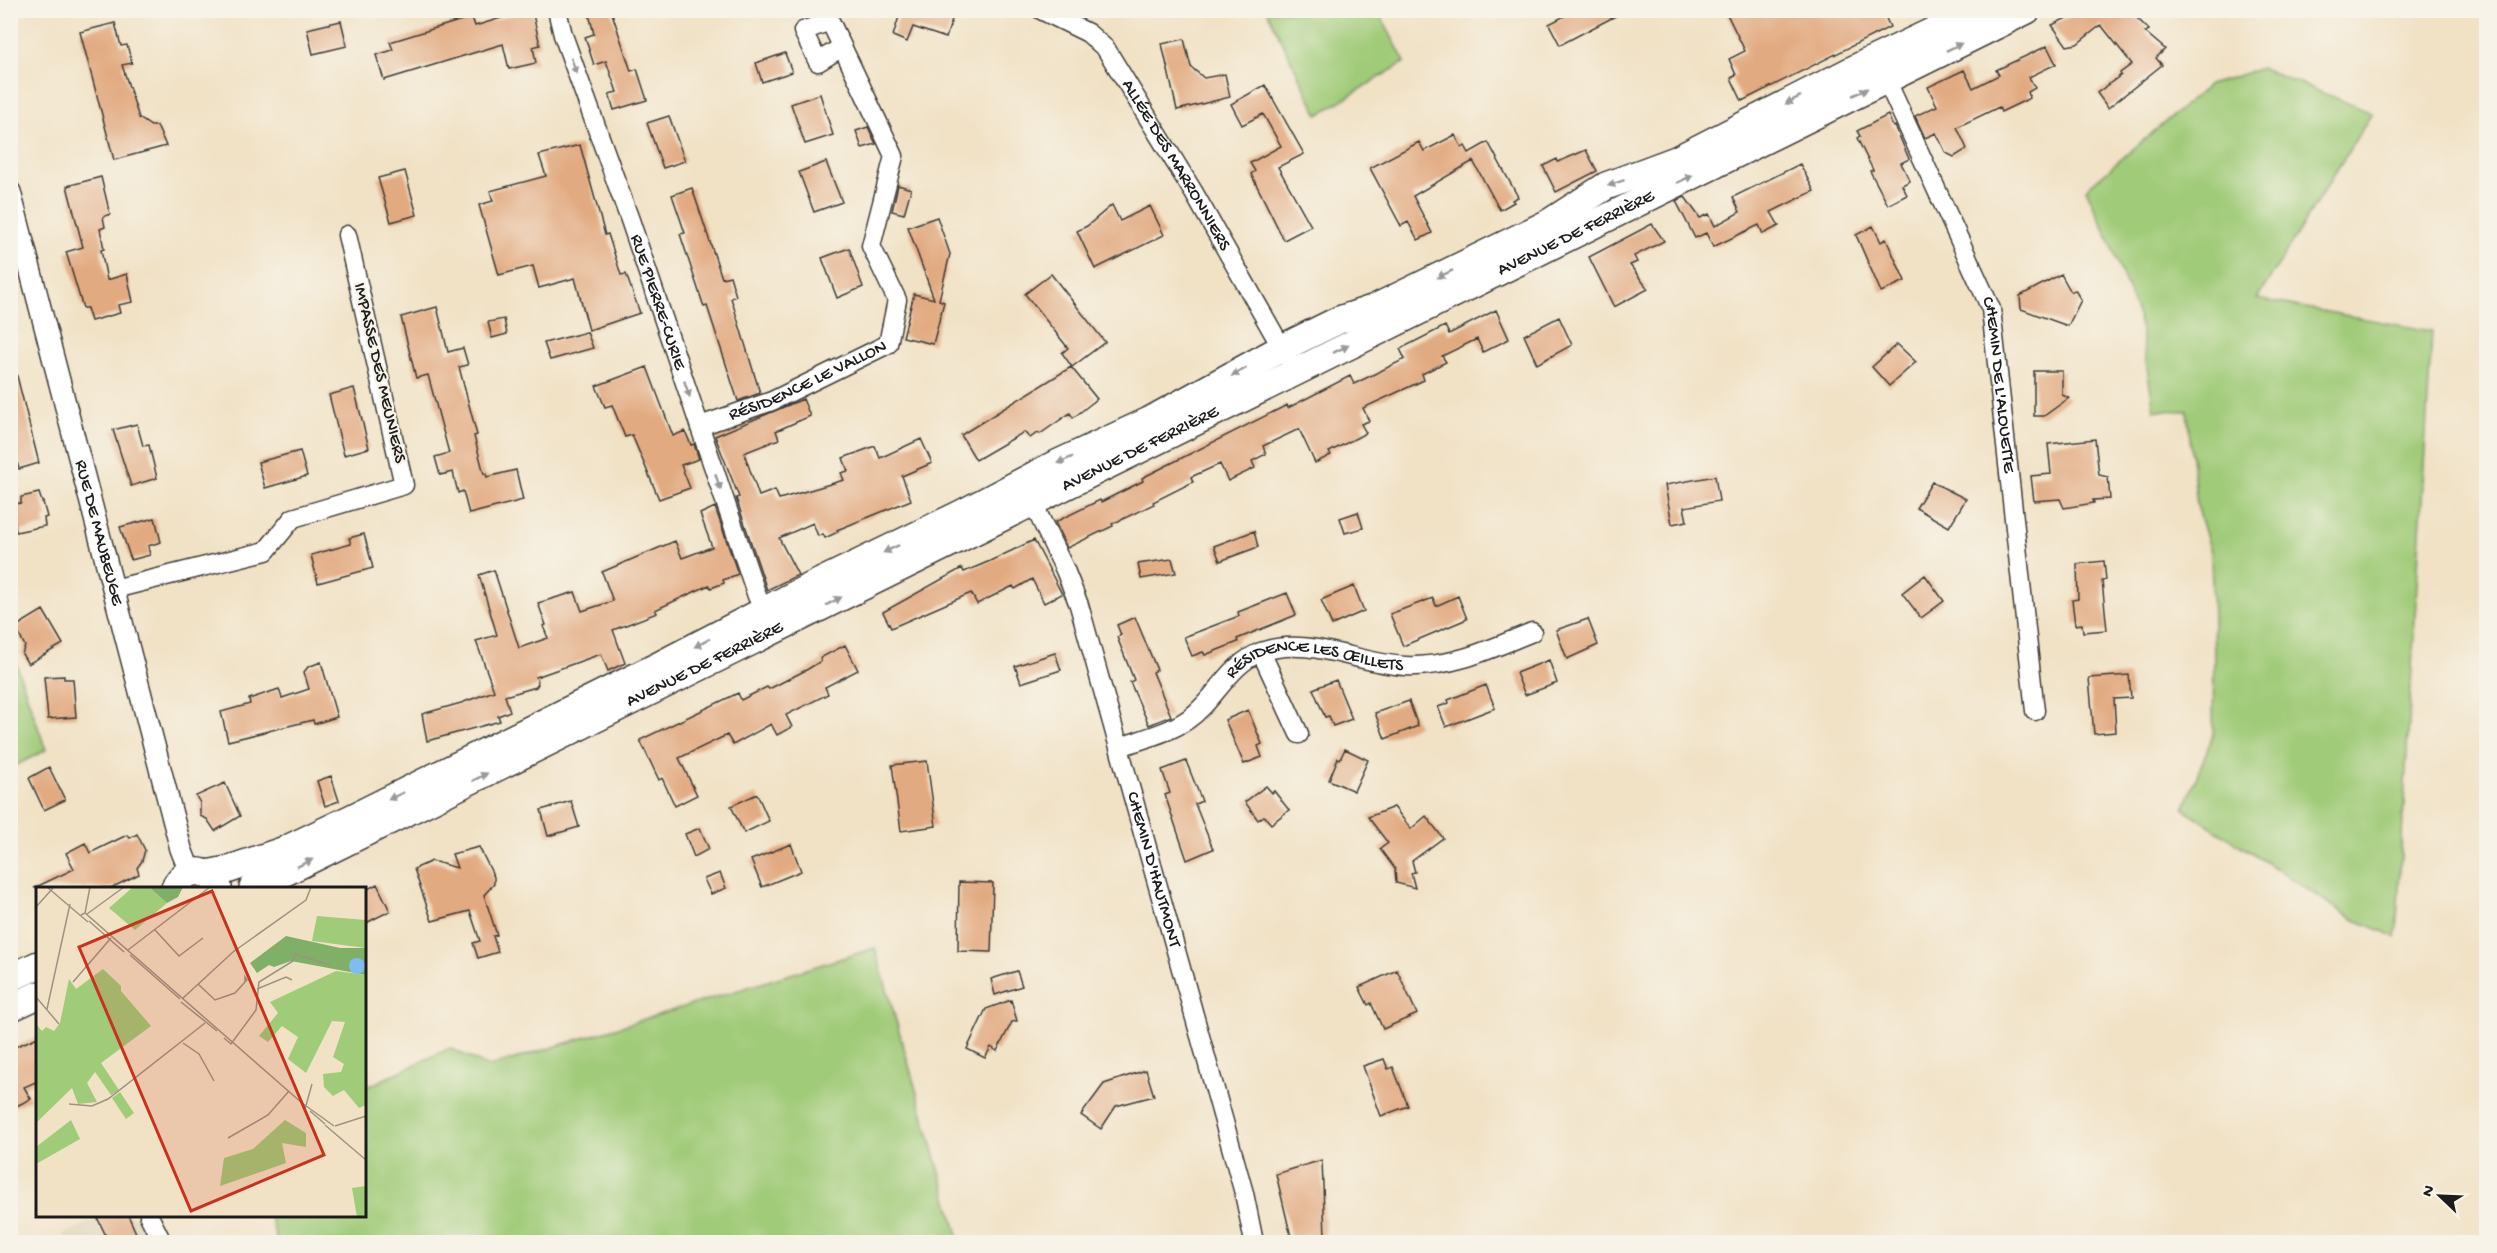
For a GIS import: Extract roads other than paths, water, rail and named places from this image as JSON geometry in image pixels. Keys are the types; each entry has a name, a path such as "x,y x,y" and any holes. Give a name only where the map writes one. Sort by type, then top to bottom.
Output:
{"main road":[{"name":"AVENUE DE FERRIÈRE","path":"190,882 248,864 295,845 764,613 1037,473 1149,421 1286,359 1312,363 1881,67 1977,10"},
{"name":"AVENUE DE FERRIÈRE","path":"255,887 764,613 1033,503 1286,359 1339,320 1375,308 1475,260 1546,224 1606,186 1676,160 1881,67 2027,10"},
{"path":"10,1008 30,980"}],"street":[{"name":"RUE PIERRE-CURIE","path":"557,10 563,35 630,220 764,613"},
{"name":"ALLÉE DES MARRONNIERS","path":"1041,10 1088,33 1106,49 1194,193 1286,359"},
{"name":"RÉSIDENCE LE VALLON","path":"700,426 772,401 888,344 897,300 871,246 894,156 842,47"},
{"name":"CHEMIN DE L'ALOUETTE","path":"1881,67 1991,309 2035,711"},
{"name":"RUE DE MAUBEUGE","path":"10,192 190,882"},
{"name":"IMPASSE DES MEUNIERS","path":"114,589 266,551 293,518 405,485 347,235"},
{"path":"1033,503 1032,486 1037,473"},
{"path":"1000,493 1025,496 1033,503"},
{"name":"CHEMIN D'HAUTMONT","path":"1033,503 1079,605 1244,1193 1254,1242"},
{"name":"RÉSIDENCE LES ŒILLETS","path":"1120,747 1162,733 1187,720 1212,697 1226,678 1244,662 1261,652 1280,648 1305,648 1404,666 1432,665 1466,659 1532,632"},
{"path":"1261,652 1299,734"},
{"path":"150,1217 162,1242"}]}
